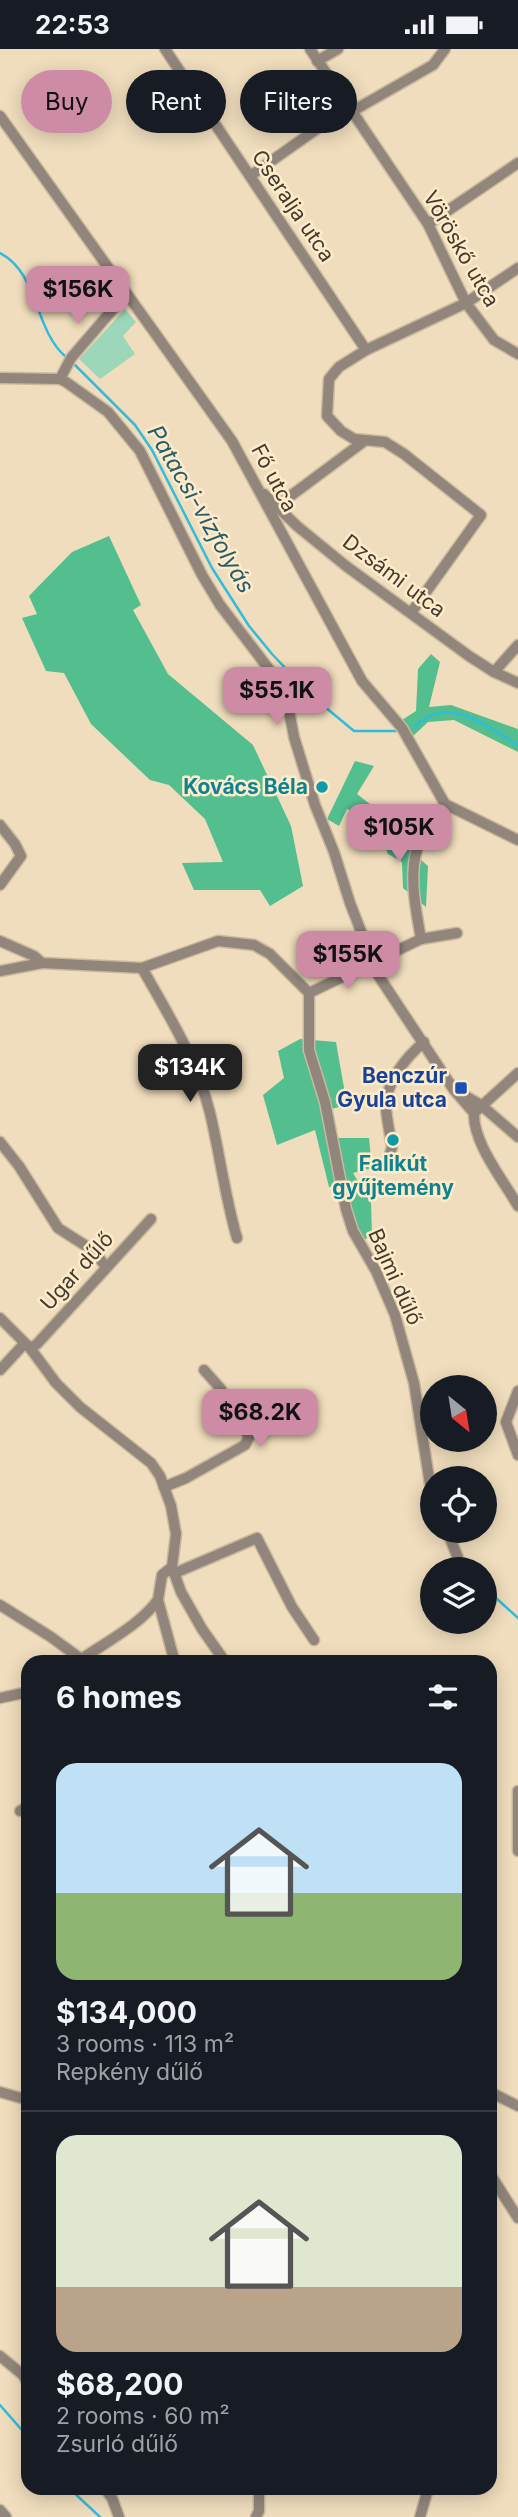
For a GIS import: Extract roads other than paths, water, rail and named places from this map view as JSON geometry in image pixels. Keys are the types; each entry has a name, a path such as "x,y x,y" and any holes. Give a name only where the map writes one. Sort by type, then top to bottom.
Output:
{"street":[{"name":"Cseralja utca","path":"165,49 366,350"},
{"name":"Vöröskő utca","path":"310,49 323,70"},
{"path":"317,61 338,49"},
{"path":"357,106 433,65 445,49"},
{"name":"Fő utca","path":"0,116 232,441 362,681 402,729 445,804"},
{"name":"Vöröskő utca","path":"357,120 428,224 467,303 494,340 518,354"},
{"path":"250,176 315,133"},
{"path":"428,224 518,163"},
{"path":"411,613 481,516 404,453 385,442 363,442 341,431 327,416 328,379 340,367 366,350 467,303 518,268"},
{"path":"60,379 71,358 126,294"},
{"path":"0,378 60,379 77,388 108,412 140,451 202,575 220,605 275,677 287,699 294,737 315,805 378,975 454,1090 476,1113 518,1137"},
{"path":"277,506 363,442"},
{"name":"Dzsámi utca","path":"256,486 297,526 346,566 494,672 518,684"},
{"path":"494,672 518,645"},
{"path":"421,939 413,874 417,848 445,804 518,840"},
{"path":"0,825 21,856 0,885"},
{"path":"0,971 41,963 142,968 218,941 254,945 270,954 309,993 421,939 457,933"},
{"path":"0,940 34,956 41,963"},
{"path":"142,968 185,1044 199,1081 209,1112 237,1238"},
{"name":"Bajmi dűlő","path":"309,993 309,1050 326,1102 346,1209 395,1315 414,1383 427,1466"},
{"path":"390,1154 392,1147 386,1105 391,1086 413,1051 424,1042"},
{"path":"476,1113 518,1073"},
{"path":"476,1113 479,1141 518,1206"},
{"path":"0,1142 19,1166 58,1228 94,1251 106,1267"},
{"name":"Ugar dűlő","path":"0,1370 27,1346 44,1336 151,1219"},
{"path":"0,1318 80,1407 151,1463 171,1506 176,1534 173,1570 181,1592 220,1655"},
{"path":"164,1487 246,1445 249,1437 220,1388 204,1370"},
{"path":"518,1391 506,1422 518,1455"},
{"path":"173,1655 158,1600 162,1574 257,1538 292,1607 314,1640"},
{"path":"87,1655 135,1623 158,1600"},
{"path":"0,1605 51,1637 71,1655"},
{"path":"0,1698 21,1694"},
{"path":"518,1791 518,1851"},
{"path":"0,2092 21,2098"},
{"path":"497,2096 518,2106"},
{"path":"497,2185 518,2218"},
{"path":"0,2356 21,2373"},
{"path":"110,2495 119,2517"},
{"path":"256,2517 260,2495"},
{"path":"420,2517 426,2495"},
{"path":"0,2511 6,2517"}],"waterway":[{"name":"Patacsi-vízfolyás","path":"0,253 13,262 22,274 48,332 66,357"},
{"name":"Patacsi-vízfolyás","path":"75,365 135,425 152,450 212,568 249,626 272,654 313,697 354,731 396,731"},
{"name":"Patacsi-vízfolyás","path":"414,726 432,715 454,713 488,726 518,745"},
{"path":"497,1599 518,1618"},
{"path":"0,2405 21,2429"},
{"path":"76,2495 100,2517"}],"place":[{"name":"Kovács Béla","path":"322,787"},
{"name":"Benczúr Gyula utca","path":"461,1088"},
{"name":"Falikút gyűjtemény","path":"393,1140"}]}
